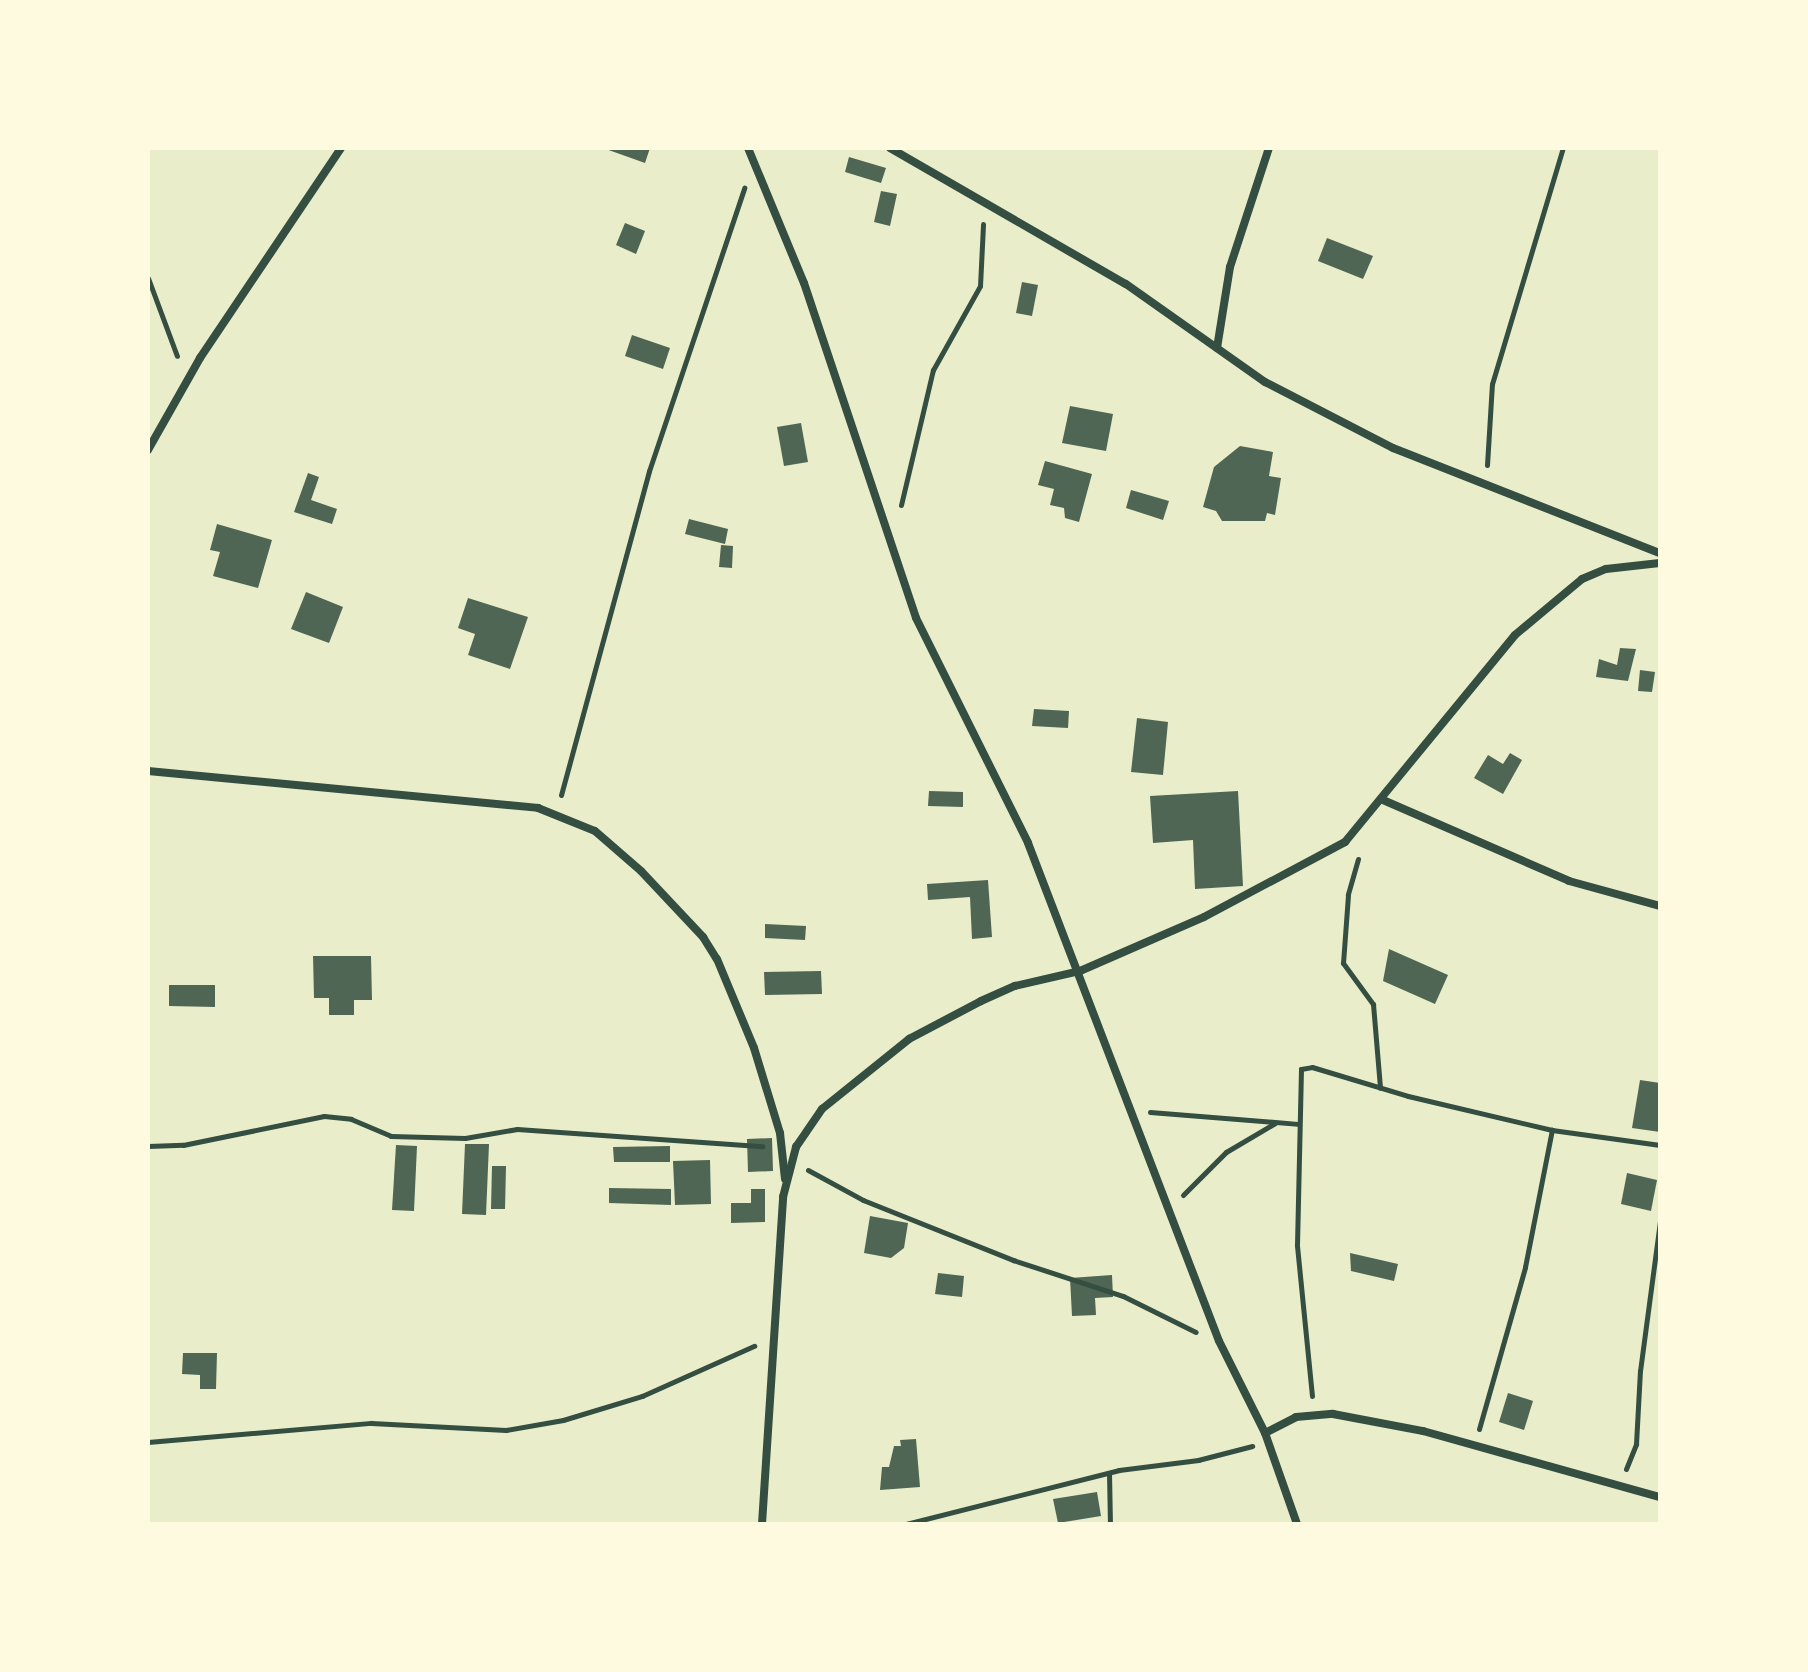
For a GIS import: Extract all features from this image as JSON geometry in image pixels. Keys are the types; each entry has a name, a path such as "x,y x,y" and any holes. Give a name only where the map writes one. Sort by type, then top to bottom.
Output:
{"street":[{"path":"148,450 186,384 341,148"},
{"path":"748,148 804,283 916,618 1028,843 1080,971 1219,1341 1266,1437 1297,1524"},
{"path":"890,148 1126,284 1265,382 1393,448 1487,482 1660,553"},
{"path":"1217,348 1230,267 1269,148"},
{"path":"762,1524 786,1187 807,1126 822,1109 909,1039 1015,986 1080,971 1315,861 1345,842 1383,800 1515,635 1563,593 1606,569 1660,563"},
{"path":"148,771 417,793 556,813 595,831 703,937 754,1048 781,1148 786,1187"},
{"path":"1383,800 1569,881 1660,906"},
{"path":"1266,1437 1318,1412 1475,1445 1660,1497"}],"path":[{"path":"1487,482 1492,384 1563,148"},
{"path":"556,813 649,471 753,161"},
{"path":"900,513 933,370 980,286 980,234 989,204"},
{"path":"148,278 186,384"},
{"path":"1359,855 1348,895 1343,963 1373,1004 1380,1088"},
{"path":"1318,1412 1303,1346 1298,1086 1305,1067 1552,1130 1660,1145"},
{"path":"1133,1111 1298,1124"},
{"path":"148,1146 183,1145 324,1116 351,1119 391,1136 465,1138 517,1129 649,1134 781,1148"},
{"path":"1170,1211 1226,1152 1275,1123"},
{"path":"1475,1445 1525,1267 1552,1130"},
{"path":"793,1160 863,1200 1013,1260 1112,1291 1161,1319 1219,1341"},
{"path":"1619,1485 1636,1444 1640,1371 1660,1221"},
{"path":"148,1442 371,1423 474,1432 548,1423 642,1396 775,1337"},
{"path":"906,1524 1109,1473 1198,1460 1266,1437"},
{"path":"1109,1473 1110,1524"}],"building":[{"path":"603,148 650,148 645,163"},
{"path":"849,157 886,168 881,183 845,172"},
{"path":"881,191 897,194 890,226 874,222"},
{"path":"625,223 645,231 636,254 616,245"},
{"path":"1327,238 1373,256 1363,279 1318,261"},
{"path":"1022,282 1038,285 1032,316 1016,313"},
{"path":"632,335 670,348 663,369 625,356"},
{"path":"1070,406 1113,414 1106,451 1062,443"},
{"path":"801,423 808,462 784,466 777,427"},
{"path":"1240,446 1273,452 1269,476 1281,478 1275,515 1267,513 1265,521 1222,521 1216,511 1203,507 1214,467"},
{"path":"1045,461 1092,474 1079,522 1065,518 1064,508 1050,505 1054,489 1038,485"},
{"path":"308,473 319,477 311,500 337,509 332,524 294,512"},
{"path":"1131,490 1169,501 1163,520 1126,508"},
{"path":"689,519 728,529 725,544 685,534"},
{"path":"217,524 272,540 258,588 213,576 220,552 210,550"},
{"path":"721,545 733,546 732,568 719,567"},
{"path":"306,592 343,607 329,643 291,629"},
{"path":"468,598 528,617 510,669 468,655 475,634 458,628"},
{"path":"1620,648 1636,649 1628,681 1596,677 1599,659 1617,665"},
{"path":"1640,670 1655,672 1652,692 1638,691"},
{"path":"1034,709 1069,711 1068,728 1032,726"},
{"path":"1137,718 1168,722 1163,775 1131,772"},
{"path":"1510,753 1522,760 1503,794 1474,778 1488,755 1503,764"},
{"path":"929,791 963,792 963,807 928,806"},
{"path":"1238,791 1243,886 1195,889 1193,840 1153,843 1150,796"},
{"path":"988,880 992,937 972,939 970,897 928,900 927,884"},
{"path":"765,924 806,926 805,940 765,938"},
{"path":"1389,949 1448,975 1435,1004 1383,981"},
{"path":"313,956 371,956 372,1000 354,1000 354,1015 329,1015 329,998 314,998"},
{"path":"821,971 822,994 765,995 764,972"},
{"path":"169,985 215,985 215,1007 169,1006"},
{"path":"1640,1080 1660,1083 1660,1132 1632,1128"},
{"path":"772,1138 773,1171 748,1172 747,1139"},
{"path":"465,1144 489,1144 486,1215 462,1214"},
{"path":"396,1145 417,1146 414,1211 392,1210"},
{"path":"670,1146 670,1162 614,1162 613,1147"},
{"path":"710,1160 711,1204 675,1205 673,1161"},
{"path":"492,1166 506,1166 505,1209 491,1209"},
{"path":"1627,1173 1657,1180 1651,1211 1621,1204"},
{"path":"609,1188 671,1189 671,1205 609,1203"},
{"path":"751,1189 765,1189 765,1222 731,1223 731,1203 751,1203"},
{"path":"870,1216 908,1223 904,1248 891,1258 864,1253"},
{"path":"1350,1253 1398,1264 1394,1281 1351,1271"},
{"path":"938,1273 964,1276 962,1297 935,1294"},
{"path":"1112,1275 1113,1297 1095,1298 1096,1315 1072,1316 1070,1278"},
{"path":"183,1353 217,1353 216,1389 200,1389 200,1375 182,1374"},
{"path":"1508,1393 1533,1401 1524,1430 1499,1422"},
{"path":"916,1439 920,1487 880,1490 882,1467 889,1467 894,1446 901,1446 900,1440"},
{"path":"1097,1492 1101,1516 1058,1523 1053,1499"}]}
